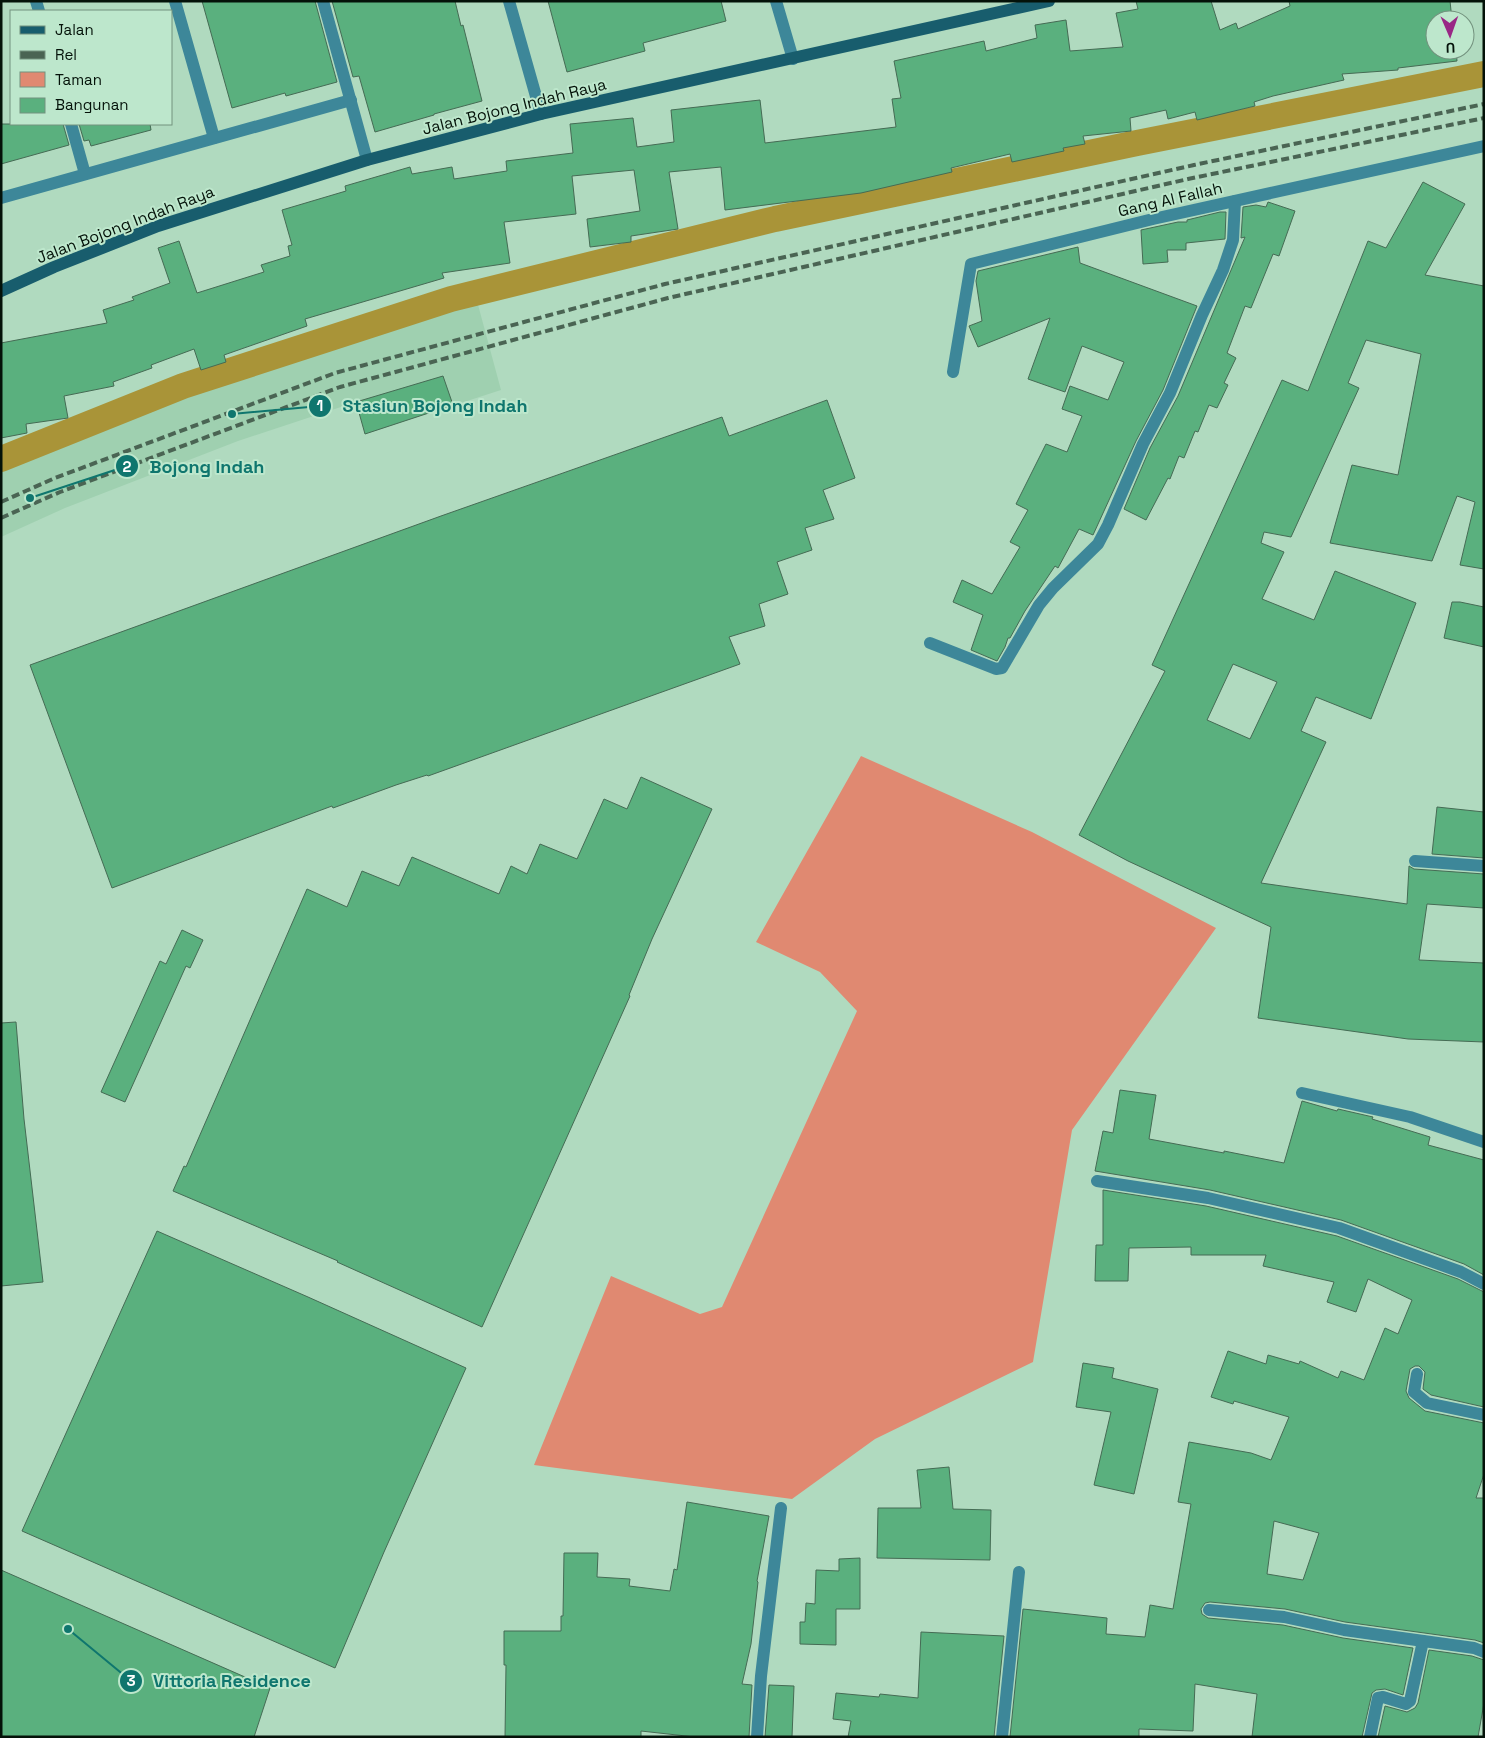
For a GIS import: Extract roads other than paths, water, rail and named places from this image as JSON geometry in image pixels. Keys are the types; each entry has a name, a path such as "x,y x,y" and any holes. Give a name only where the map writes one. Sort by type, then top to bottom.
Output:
{"street":[{"path":"175,1 214,138"},
{"path":"323,1 368,160"},
{"path":"509,1 541,114"},
{"path":"776,1 793,59"},
{"name":"Jalan Bojong Indah Raya","path":"1,292 54,267 158,226 368,160 541,114 1049,1"},
{"path":"1,198 351,100"},
{"path":"70,125 85,174"},
{"name":"Gang Al Fallah","path":"953,372 971,264 1399,163 1484,146"},
{"path":"930,643 996,669 1002,668 1039,605 1053,588 1098,544 1143,444 1170,393 1223,270 1233,240 1235,201"},
{"path":"1415,860 1484,866"},
{"path":"1302,1093 1410,1117 1484,1142"},
{"path":"1097,1181 1208,1198 1339,1228 1460,1272 1484,1284"},
{"path":"1417,1374 1414,1392 1427,1403 1484,1415"},
{"path":"757,1737 761,1676 781,1508"},
{"path":"1002,1737 1019,1572"},
{"path":"1209,1610 1284,1617 1344,1630 1474,1648 1484,1652"},
{"path":"1370,1737 1378,1698 1383,1696 1406,1704 1410,1701 1423,1641"}],"waterway":[{"path":"1,459 183,386 451,299 775,219 1137,143 1484,74"}],"railway":[{"path":"1,502 55,478 335,373 665,284 1194,165 1484,104"},
{"path":"1,518 60,492 340,387 668,298 1188,179 1484,118"}],"place":[{"name":"Stasiun Bojong Indah","path":"232,414"},
{"name":"Bojong Indah","path":"30,498"},
{"name":"Vittoria Residence","path":"68,1629"}]}
